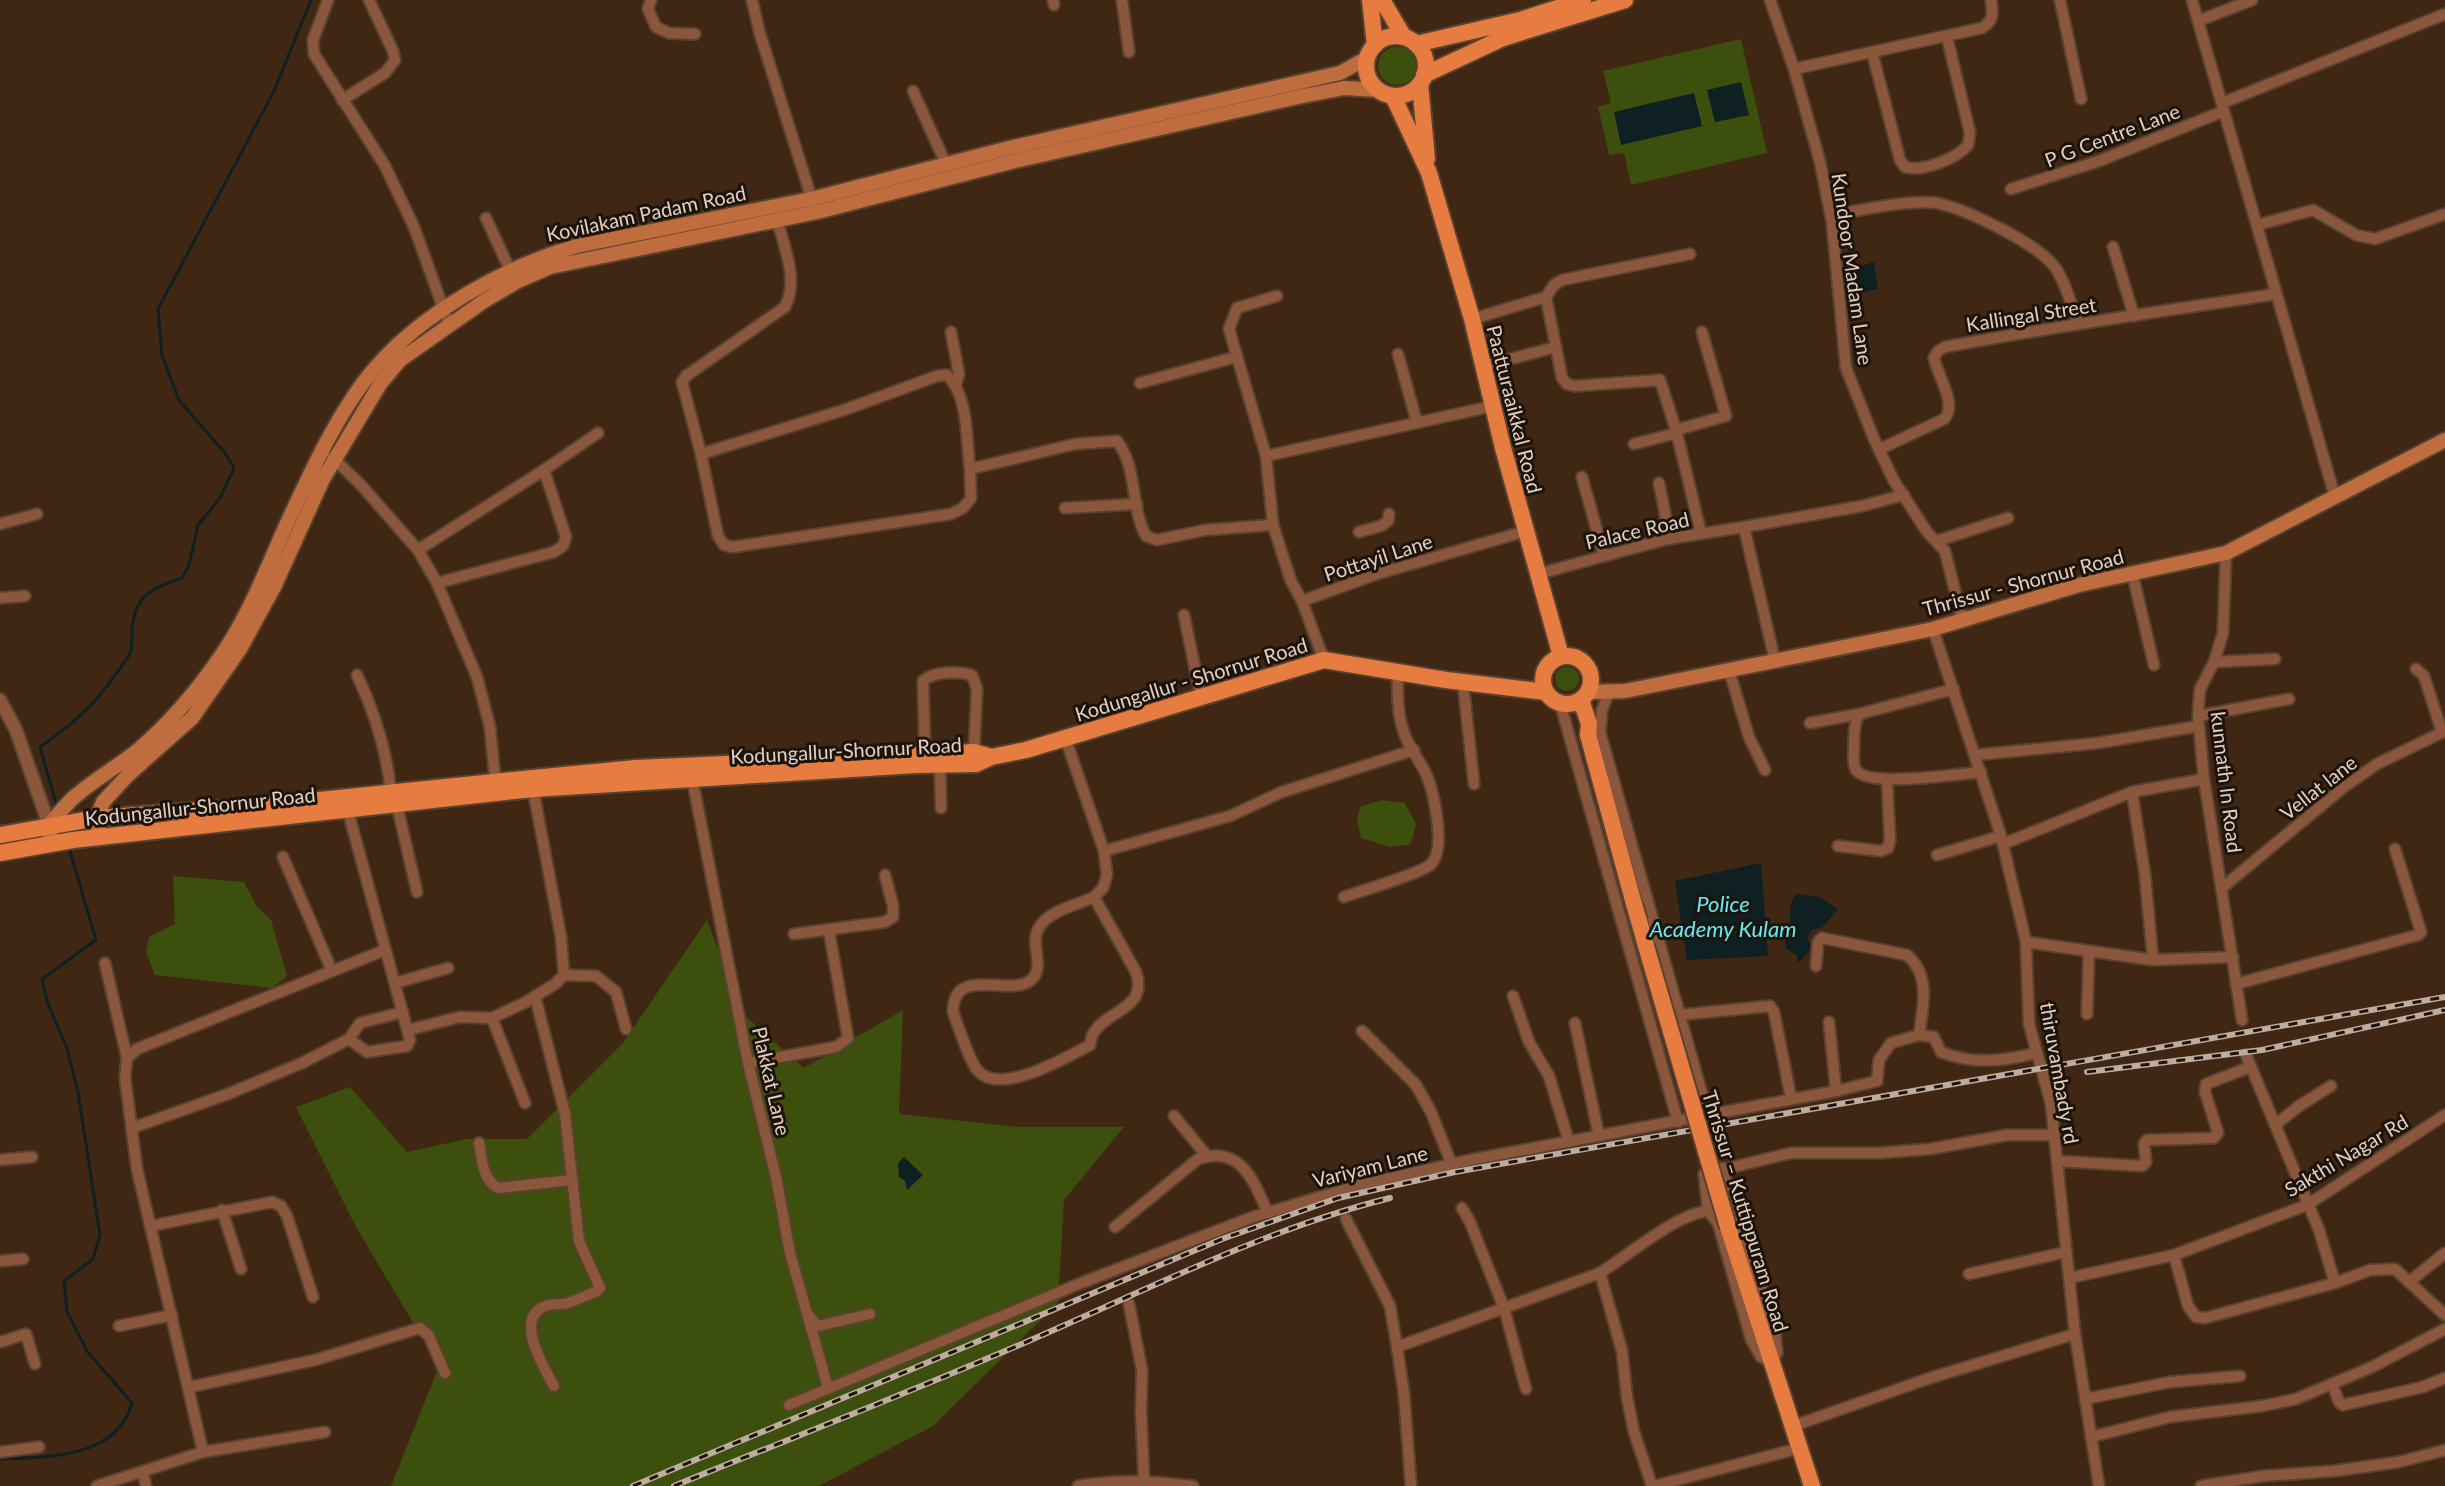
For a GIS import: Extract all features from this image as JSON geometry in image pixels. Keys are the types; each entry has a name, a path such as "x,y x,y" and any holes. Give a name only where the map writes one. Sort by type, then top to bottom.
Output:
{"main road":[{"path":"1370,0 1371,51 1367,75 1377,90 1393,96 1413,91 1422,79 1583,0"},
{"path":"1382,0 1425,58 1422,79 1429,173"},
{"path":"1371,51 1384,39 1410,41 1513,22 1533,22 1625,0"},
{"name":"Kovilakam Padam Road","path":"446,317 550,267 777,219 946,164 1088,128 1340,73 1371,51"},
{"name":"Kovilakam Padam Road","path":"57,820 75,796 136,752 194,694 248,611 302,491 380,384 400,360 446,317 510,270 543,255 577,246 814,206 1344,88 1377,90"},
{"path":"1393,96 1429,173"},
{"name":"Paatturaaikkal Road","path":"1429,173 1472,319 1561,656"},
{"name":"Thrissur - Shornur Road","path":"1575,700 1610,690 1625,691 1933,629 2132,572 2226,553 2445,440"},
{"name":"Kovilakam Padam Road","path":"97,818 112,790 192,718 220,680 274,587 329,456"},
{"path":"1561,656 1579,658 1587,666 1591,676 1575,700 1546,692 1543,674 1547,666 1561,656"},
{"name":"Kodungallur - Shornur Road","path":"991,757 1026,750 1324,660 1546,692"},
{"name":"Thrissur – Kuttippuram Road","path":"1575,700 1589,724 1588,735 1646,946 1728,1227 1812,1486"},
{"name":"Kodungallur-Shornur Road","path":"0,835 57,820 394,799 636,768 925,753 974,752 991,757"},
{"name":"Kodungallur-Shornur Road","path":"496,788 533,789 976,764 991,757"},
{"name":"Kodungallur-Shornur Road","path":"0,853 53,842 348,811 394,799"},
{"path":"97,818 99,837"},
{"path":"53,842 57,820"}],"street":[{"path":"328,0 313,40 314,54 385,166 414,227 446,317"},
{"path":"342,100 385,73 395,60 369,0"},
{"path":"651,0 648,9 656,27 669,33 695,34"},
{"path":"752,0 814,206"},
{"path":"1122,0 1129,52"},
{"name":"Kundoor Madam Lane","path":"1770,0 1794,69 1820,162 1831,217 1846,368 1894,481 1923,526 1945,551 1962,619"},
{"path":"1794,69 1982,28 1990,24 1993,15 1991,0"},
{"path":"2060,0 2081,99"},
{"path":"2192,0 2335,497"},
{"path":"2198,21 2252,0"},
{"name":"P G Centre Lane","path":"2011,189 2099,161 2445,14"},
{"path":"1872,52 1900,160 1905,167 1912,169 1952,157 1968,145 1970,133 1947,37"},
{"path":"913,91 946,164"},
{"path":"1831,217 1863,208 1939,203 2021,239 2055,266 2078,323"},
{"path":"2257,225 2313,210 2356,235 2375,239 2445,214"},
{"path":"486,218 510,270"},
{"path":"701,454 947,375 956,384 961,399 971,498 963,508 951,514 733,547 724,545 718,536 682,382 686,376 785,307 791,296 791,281 777,219"},
{"path":"2113,247 2134,316"},
{"path":"1472,319 1546,297 1562,280 1690,254"},
{"name":"Kallingal Street","path":"1880,449 1949,414 1950,404 1934,358 1945,347 2078,323 2276,294"},
{"path":"1277,296 1237,308 1229,329 1266,456 1273,525 1287,571 1302,601"},
{"path":"1546,297 1562,378 1567,384 1660,380 1677,432 1701,533"},
{"path":"951,332 959,374 956,384"},
{"path":"1634,444 1726,416 1702,332"},
{"path":"1484,366 1556,347"},
{"path":"1398,354 1417,423"},
{"path":"1140,383 1236,357"},
{"path":"1266,456 1493,406"},
{"path":"418,550 598,433"},
{"path":"970,469 1075,444 1117,441 1125,451 1140,525 1146,536 1157,540 1205,530 1273,525"},
{"path":"329,456 418,550 437,583 477,677 490,727 496,788"},
{"path":"437,583 554,552 563,546 566,537 544,470"},
{"path":"1582,477 1604,556"},
{"path":"1659,483 1670,538"},
{"name":"Palace Road","path":"1538,574 1670,538 1862,506 1904,495"},
{"path":"1065,508 1137,504"},
{"path":"0,524 37,514"},
{"path":"1359,532 1381,526 1388,521 1389,514"},
{"path":"1937,541 2008,518"},
{"path":"1744,527 1775,661"},
{"name":"Pottayil Lane","path":"1324,660 1302,601 1377,574 1526,531"},
{"name":"kunnath ln Road","path":"2226,553 2223,633 2214,662 2200,689 2198,721 2204,779 2242,1020"},
{"path":"2132,572 2154,665"},
{"path":"0,598 25,596"},
{"path":"1184,615 1201,697"},
{"name":"thiruvambady rd","path":"1933,629 2002,840 2026,942 2029,1024 2045,1078 2054,1135 2075,1334 2099,1486"},
{"path":"2214,662 2275,659"},
{"path":"2416,669 2424,676 2443,731"},
{"path":"1729,670 1749,737 1765,770"},
{"path":"925,753 923,681 929,675 962,672 972,675 977,689 974,752"},
{"path":"1344,897 1430,865 1437,856 1439,837 1434,796 1404,735 1397,693 1398,672"},
{"path":"357,675 373,708 417,892"},
{"path":"1463,682 1474,784"},
{"path":"1810,723 1859,714 1954,689"},
{"path":"1610,690 1602,710 1600,732 1708,1115"},
{"path":"1975,755 2098,743 2289,699"},
{"path":"0,700 16,730 42,800 57,820"},
{"path":"1575,700 1582,780 1678,1122"},
{"path":"1859,714 1855,722 1853,760 1856,770 1862,775 1887,780 1981,772"},
{"name":"Vellat lane","path":"2223,887 2344,787 2377,764 2443,731"},
{"path":"1065,737 1104,851 1107,875 1103,888 1094,897 1057,913 1037,929 1038,969 1033,979 1023,985 978,984 957,993 953,1012 978,1071 994,1081 1009,1080 1090,1045 1094,1032 1138,993 1140,983 1136,972 1094,897"},
{"path":"1104,851 1230,816 1282,792 1414,750"},
{"path":"940,765 941,808"},
{"name":"Plakkat Lane","path":"692,778 748,1063 776,1177 790,1253 828,1388"},
{"path":"1937,855 2002,840 2132,792 2204,779"},
{"path":"1838,846 1881,851 1888,848 1887,780"},
{"path":"533,789 561,937 564,975"},
{"path":"2132,792 2145,875 2153,960"},
{"path":"348,811 410,1040 407,1046 367,1052 349,1039"},
{"path":"2236,984 2418,935 2421,932 2395,849"},
{"path":"283,857 332,971"},
{"path":"794,934 885,922 893,917 885,875"},
{"path":"1620,917 1650,909"},
{"path":"748,1063 836,1047 848,1038 829,931"},
{"path":"1816,966 1818,942 1822,938 1907,955 1917,963 1924,996 1919,1035 1934,1037 1941,1052 1953,1057 2006,1061 2036,1053"},
{"path":"2026,942 2153,960 2233,957"},
{"path":"127,1058 137,1049 385,950"},
{"path":"2087,1014 2089,951"},
{"path":"105,963 127,1058 125,1078 137,1169 203,1452"},
{"path":"395,983 448,968"},
{"path":"408,1030 460,1017 492,1018 535,996 564,975 596,976 616,992 626,1029"},
{"path":"535,996 565,1114 579,1241 600,1288 568,1303 544,1306 536,1312 531,1327 534,1346 554,1386"},
{"path":"1513,996 1529,1042 1549,1076 1569,1142"},
{"path":"1679,1015 1770,1006 1774,1012 1791,1098"},
{"path":"132,1128 228,1094 302,1063 349,1039 360,1023 403,1012"},
{"path":"492,1018 525,1103"},
{"path":"1829,1022 1836,1091"},
{"path":"1575,1023 1599,1136"},
{"path":"1362,1031 1416,1085 1431,1112 1452,1165"},
{"name":"Variyam Lane","path":"789,1405 1081,1283 1268,1213 1360,1185 1452,1165 1877,1081 1879,1060 1891,1043 1919,1035"},
{"path":"2246,1055 2319,1230 2335,1283"},
{"path":"2057,1161 2142,1166 2146,1162 2144,1144 2147,1140 2214,1138 2218,1133 2205,1092 2206,1084 2250,1067"},
{"path":"2275,1125 2331,1086"},
{"name":"Sakthi Nagar Rd","path":"2069,1278 2174,1255 2307,1205 2445,1115"},
{"path":"1174,1116 1207,1156"},
{"path":"1722,1168 1775,1330 1777,1353 1771,1361 1761,1357 1751,1339 1718,1223 1708,1211 1704,1174 1722,1168 1791,1153 1879,1153 1930,1149 2007,1135 2054,1135"},
{"path":"479,1143 485,1174 491,1184 498,1188 571,1180"},
{"path":"1115,1227 1198,1159 1207,1156 1225,1156 1252,1175 1268,1213"},
{"path":"0,1160 32,1157"},
{"path":"150,1226 272,1202 281,1206 287,1216 313,1297"},
{"path":"1462,1208 1504,1308 1526,1389"},
{"path":"222,1210 241,1269"},
{"path":"1397,1347 1600,1273 1675,1223 1708,1211"},
{"path":"1346,1219 1390,1306 1404,1394 1411,1486"},
{"path":"1969,1274 2066,1252"},
{"path":"2409,1282 2445,1253"},
{"path":"2174,1255 2188,1306 2196,1317 2205,1318 2386,1268 2395,1269 2445,1315"},
{"path":"0,1261 23,1259"},
{"path":"1600,1273 1622,1351 1634,1432 1653,1486 1800,1448"},
{"path":"1129,1304 1142,1370 1144,1480"},
{"path":"808,1315 818,1326 870,1314"},
{"path":"119,1326 172,1315"},
{"path":"190,1387 315,1360 420,1328 429,1336 445,1373"},
{"path":"2091,1437 2170,1417 2296,1399 2372,1367 2445,1329"},
{"path":"0,1342 26,1334 35,1364"},
{"path":"1793,1426 1930,1378 2075,1334"},
{"path":"2085,1399 2170,1382 2240,1376"},
{"path":"2332,1384 2343,1405 2423,1387 2445,1378"},
{"path":"97,1486 203,1452 325,1432"},
{"path":"0,1452 39,1447"},
{"path":"2201,1486 2263,1476 2399,1462 2445,1450"},
{"path":"143,1472 146,1486"},
{"path":"1078,1486 1104,1481 1144,1480 1193,1486"}],"green space":[{"path":"1741,39 1767,153 1631,185 1624,153 1609,155 1598,107 1611,103 1603,71"},
{"path":"1397,47 1410,53 1416,66 1410,79 1397,85 1384,79 1378,66 1384,53"},
{"path":"1567,667 1578,674 1579,679 1572,690 1567,691 1556,684 1555,679 1562,668"},
{"path":"1383,800 1405,803 1416,824 1411,844 1390,847 1361,838 1357,818 1361,806"},
{"path":"173,876 244,882 257,907 271,920 287,976 272,988 155,975 146,952 149,937 175,924"},
{"path":"707,920 742,1013 804,1068 903,1010 899,1114 1017,1127 1124,1127 1064,1200 1058,1303 933,1426 819,1486 391,1486 439,1366 356,1227 296,1107 350,1087 407,1152 467,1139 527,1139 623,1043"}],"water":[{"path":"1741,82 1749,115 1715,122 1707,90"},
{"path":"1694,93 1702,126 1621,145 1614,112"},
{"path":"1874,262 1878,289 1854,294 1851,269"},
{"name":"Police Academy Kulam","path":"1761,863 1768,956 1687,960 1675,881"},
{"path":"1796,894 1820,897 1838,909 1823,927 1812,930 1807,939 1812,948 1797,964 1797,955 1786,949 1791,905"},
{"path":"904,1157 923,1175 907,1190 905,1181 899,1177 898,1163"}],"waterway":[{"path":"57,807 40,747 90,706 119,670 130,652 136,609 153,590 182,578 189,565 198,525 220,498 234,468 225,453 179,400 162,355 158,309 274,91 311,0"},
{"path":"0,1459 59,1455 96,1445 124,1421 132,1403 87,1351 67,1312 64,1281 93,1259 100,1235 78,1092 67,1049 47,1001 42,979 96,940 69,848"}],"railway":[{"path":"633,1486 1222,1239 1338,1198 1455,1172 2445,997"},
{"path":"2087,1072 2262,1050 2445,1010"},
{"path":"674,1486 949,1375 1256,1242 1345,1210 1390,1198"}]}
